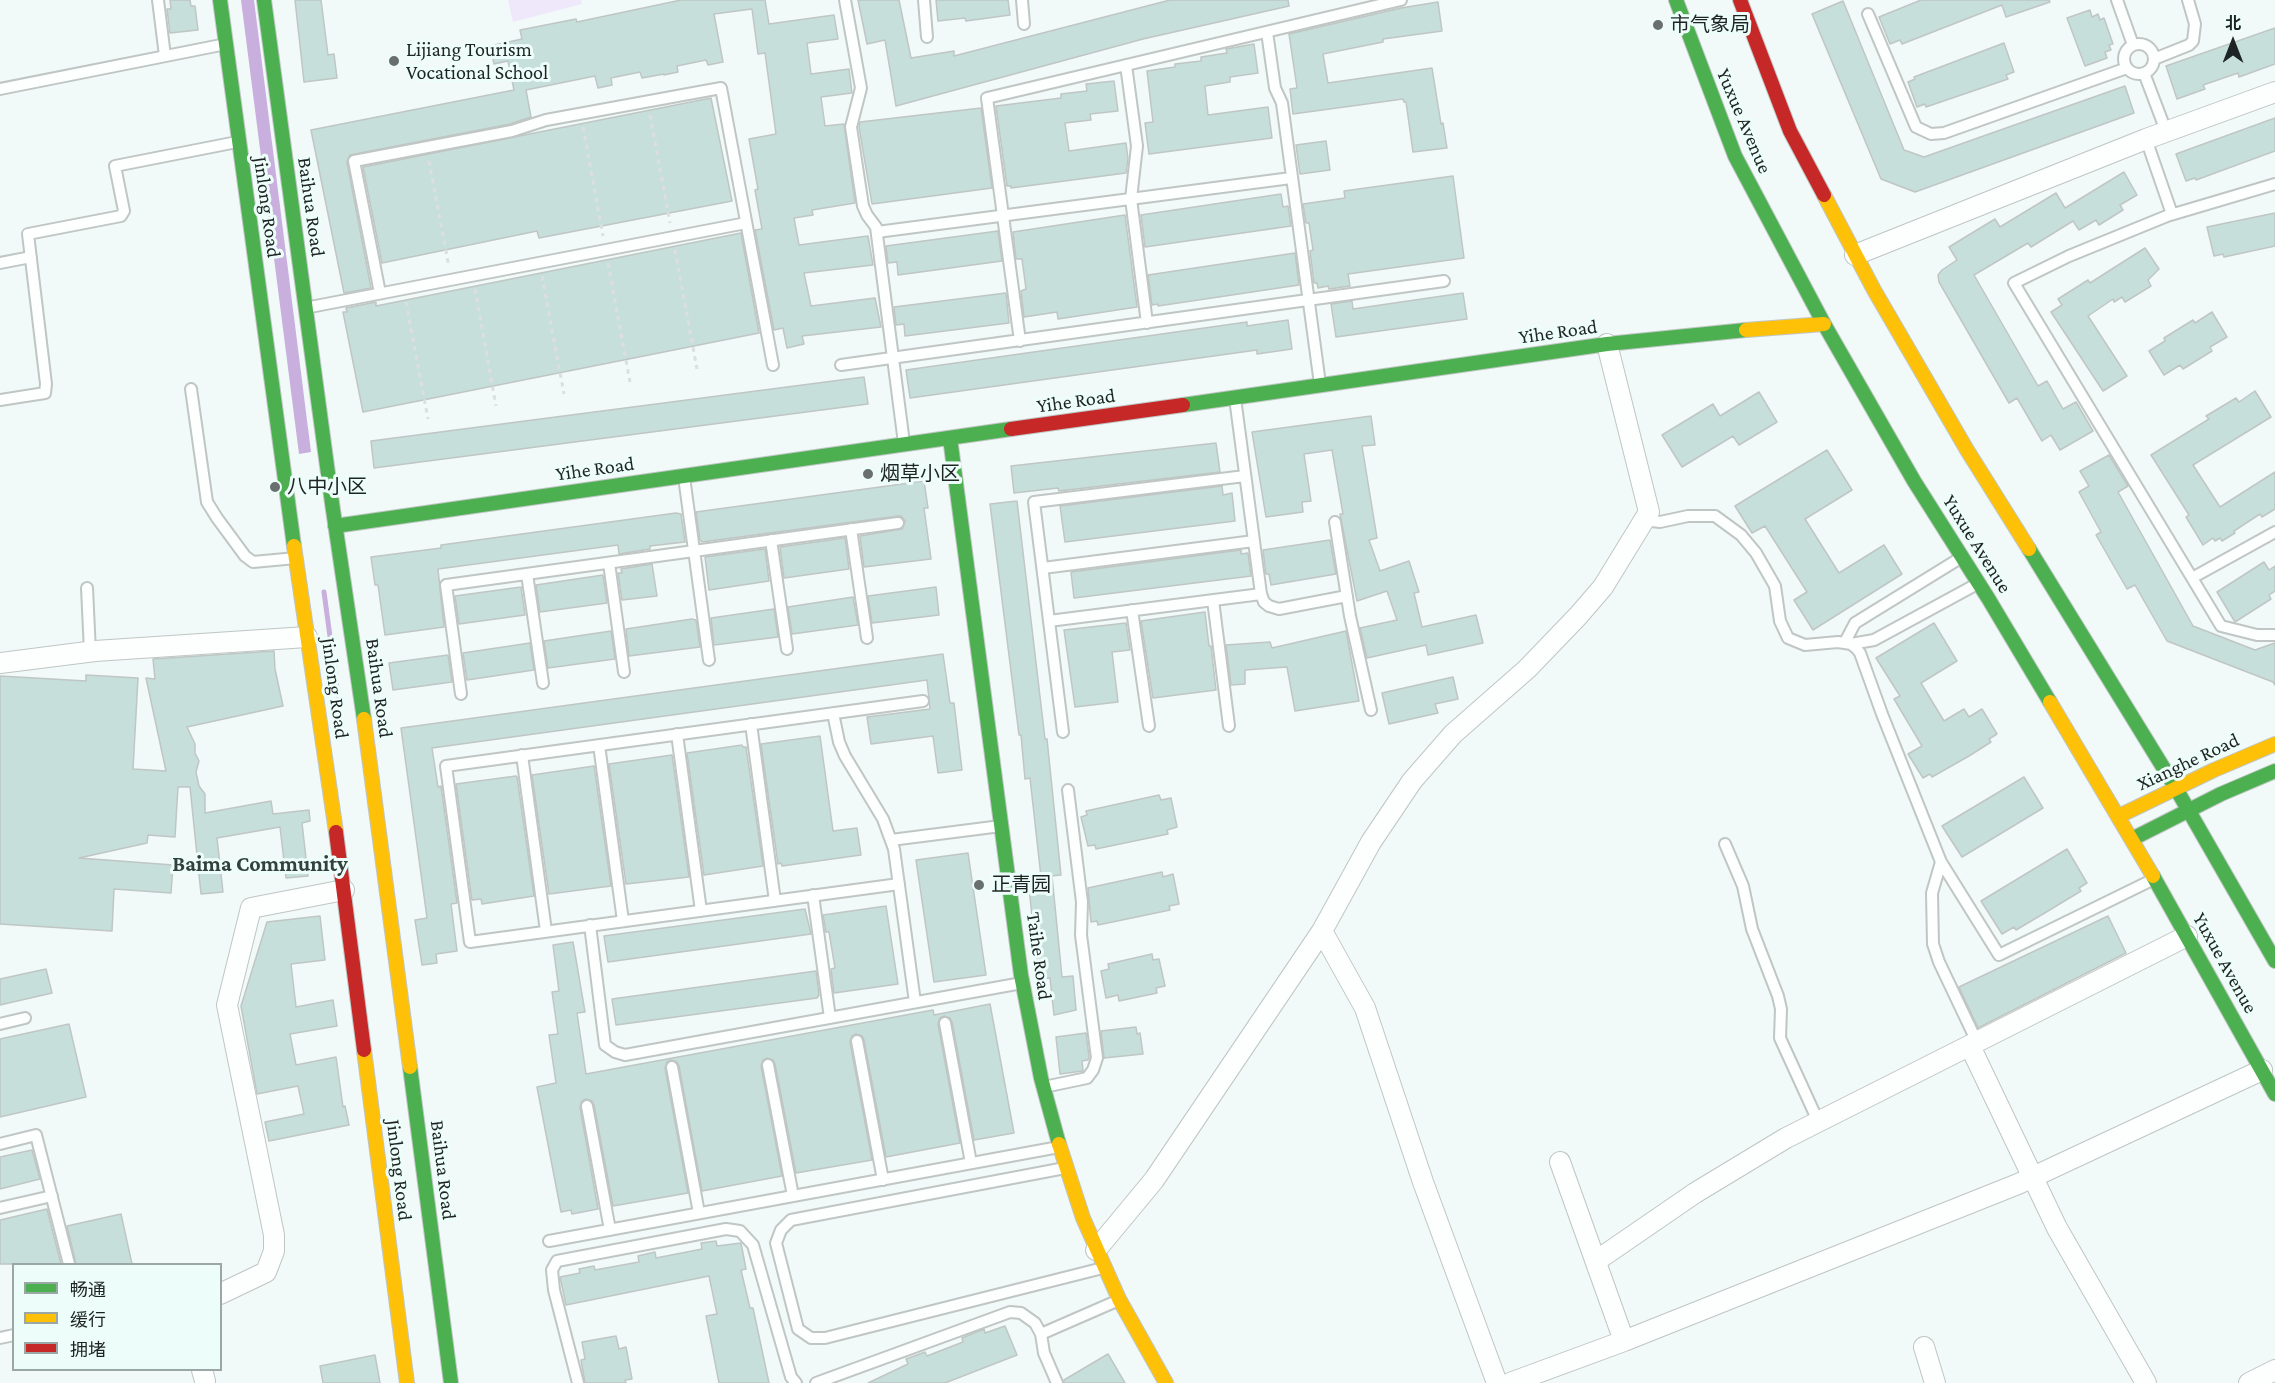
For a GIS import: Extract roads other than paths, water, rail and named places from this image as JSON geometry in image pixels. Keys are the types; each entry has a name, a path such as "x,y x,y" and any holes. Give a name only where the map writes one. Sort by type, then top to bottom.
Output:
{"main road":[{"name":"Jinlong Road","path":"220,0 344,890 407,1383"},
{"name":"Baihua Road","path":"264,0 335,526 379,823 451,1383"},
{"name":"Yuxue Avenue","path":"1676,0 1735,156 1824,324 1914,481 1979,583 2119,816 2275,1094"},
{"name":"Yuxue Avenue","path":"1740,0 1790,130 1856,255 1967,450 2100,662 2275,961"},
{"name":"Yihe Road","path":"335,526 1608,344 1726,331 1824,324"},
{"name":"Taihe Road","path":"950,438 1022,983 1043,1087 1065,1168 1100,1259 1119,1299 1166,1383"},
{"name":"Xianghe Road","path":"2119,816 2175,787 2275,744"},
{"path":"2132,839 2188,810 2275,771"}],"street":[{"path":"1856,255 2166,131 2275,92"},
{"path":"1100,1259 1322,931 1371,842 1412,781 1453,734 1527,669 1578,616 1603,587 1648,512 1608,344"},
{"path":"0,663 90,652 307,637"},
{"path":"222,1293 266,1272 274,1251 274,1235 227,1005 250,908 344,890"},
{"path":"1322,931 1365,1008 1423,1182 1508,1383 1624,1341 2032,1177 2262,1070"},
{"path":"1596,1261 1740,1164 1818,1121 2187,936"},
{"path":"1974,1044 2032,1177 2057,1228 2146,1383"},
{"path":"1560,1162 1624,1341"},
{"path":"1924,1347 1935,1383"},
{"path":"2248,1383 2275,1371"}],"lane":[{"path":"158,0 165,56"},
{"path":"845,0 861,88 851,127 863,206 877,232 905,445"},
{"path":"924,0 927,37"},
{"path":"1022,0 1024,24"},
{"path":"1020,341 987,98 1401,0"},
{"path":"2117,0 2133,45"},
{"path":"2154,59 2189,45 2193,40 2195,24 2188,0"},
{"path":"1869,14 1916,127 1931,134 1944,133 2127,68"},
{"path":"1267,32 1275,88 1282,103 1320,385"},
{"path":"0,89 226,44"},
{"path":"2133,45 2146,46 2154,59 2152,67 2144,73 2137,74 2127,68 2125,52 2133,45"},
{"path":"1126,65 1137,146 1131,199 1147,323"},
{"path":"2144,73 2166,131"},
{"path":"380,293 354,161 512,131 546,120 721,87 772,365"},
{"path":"2146,139 2172,214"},
{"path":"0,400 45,393 46,384 28,234 121,216 124,211 115,166 238,142"},
{"path":"877,232 1291,178"},
{"path":"2275,184 2172,214 2089,247 2014,283 2221,627 2257,635 2275,635"},
{"path":"305,308 746,223"},
{"path":"0,263 31,257"},
{"path":"841,366 1444,281"},
{"path":"191,388 207,502 245,556 253,562 296,558"},
{"path":"1234,398 1261,594 1264,602 1279,609 1347,596"},
{"path":"684,476 710,660"},
{"path":"1063,732 1034,502 1245,476"},
{"path":"1643,520 1660,522 1688,516 1715,516 1741,535 1756,554 1775,586 1780,621 1788,638 1805,645 1874,640 1979,583"},
{"path":"461,694 446,585 898,522"},
{"path":"1335,522 1347,596 1371,710"},
{"path":"851,529 867,638"},
{"path":"2192,578 2275,532"},
{"path":"771,540 787,649"},
{"path":"1042,568 1254,541"},
{"path":"1848,643 1856,623 1962,557"},
{"path":"609,562 624,672"},
{"path":"527,574 543,683"},
{"path":"87,588 90,652"},
{"path":"1049,621 1261,594"},
{"path":"1213,600 1229,726"},
{"path":"1132,610 1149,726"},
{"path":"1848,643 1860,653 1893,744 1941,862 1999,955 2154,878"},
{"path":"899,884 470,942 446,766 923,701"},
{"path":"833,713 835,728 845,756 883,819 891,840 915,1002"},
{"path":"751,724 775,901"},
{"path":"677,734 700,910"},
{"path":"599,745 623,921"},
{"path":"522,755 546,932"},
{"path":"1043,1087 1087,1078 1097,1058 1081,935 1082,902 1068,790"},
{"path":"891,840 1002,826"},
{"path":"1725,844 1743,886 1752,929 1778,996 1781,1009 1780,1038 1818,1121"},
{"path":"1941,862 1932,893 1933,944 1974,1044"},
{"path":"813,895 830,1018"},
{"path":"590,925 605,1044 620,1054 626,1055 1022,983"},
{"path":"0,1024 25,1018"},
{"path":"945,1023 971,1163"},
{"path":"857,1041 883,1180"},
{"path":"768,1065 793,1196"},
{"path":"672,1067 699,1213"},
{"path":"587,1106 610,1230"},
{"path":"0,1144 36,1136 69,1263"},
{"path":"549,1241 1059,1147"},
{"path":"1065,1168 791,1220 781,1230 776,1243 798,1329 812,1338 825,1338 1100,1259"},
{"path":"0,1208 52,1196"},
{"path":"578,1383 554,1290 552,1270 557,1261 726,1228 740,1231 753,1245 791,1377 796,1383"},
{"path":"1041,1334 1119,1299"},
{"path":"816,1383 1005,1313 1021,1313 1035,1323 1041,1334 1041,1346 1058,1383"}],"waterway":[{"path":"324,592 338,696"}],"place":[{"name":"市气象局","path":"1658,25"},
{"name":"Lijiang Tourism Vocational School","path":"394,61"},
{"name":"烟草小区","path":"868,474"},
{"name":"八中小区","path":"275,487"},
{"name":"正青园","path":"979,885"}],"district":[{"name":"Baima Community","path":"260,864"}]}
